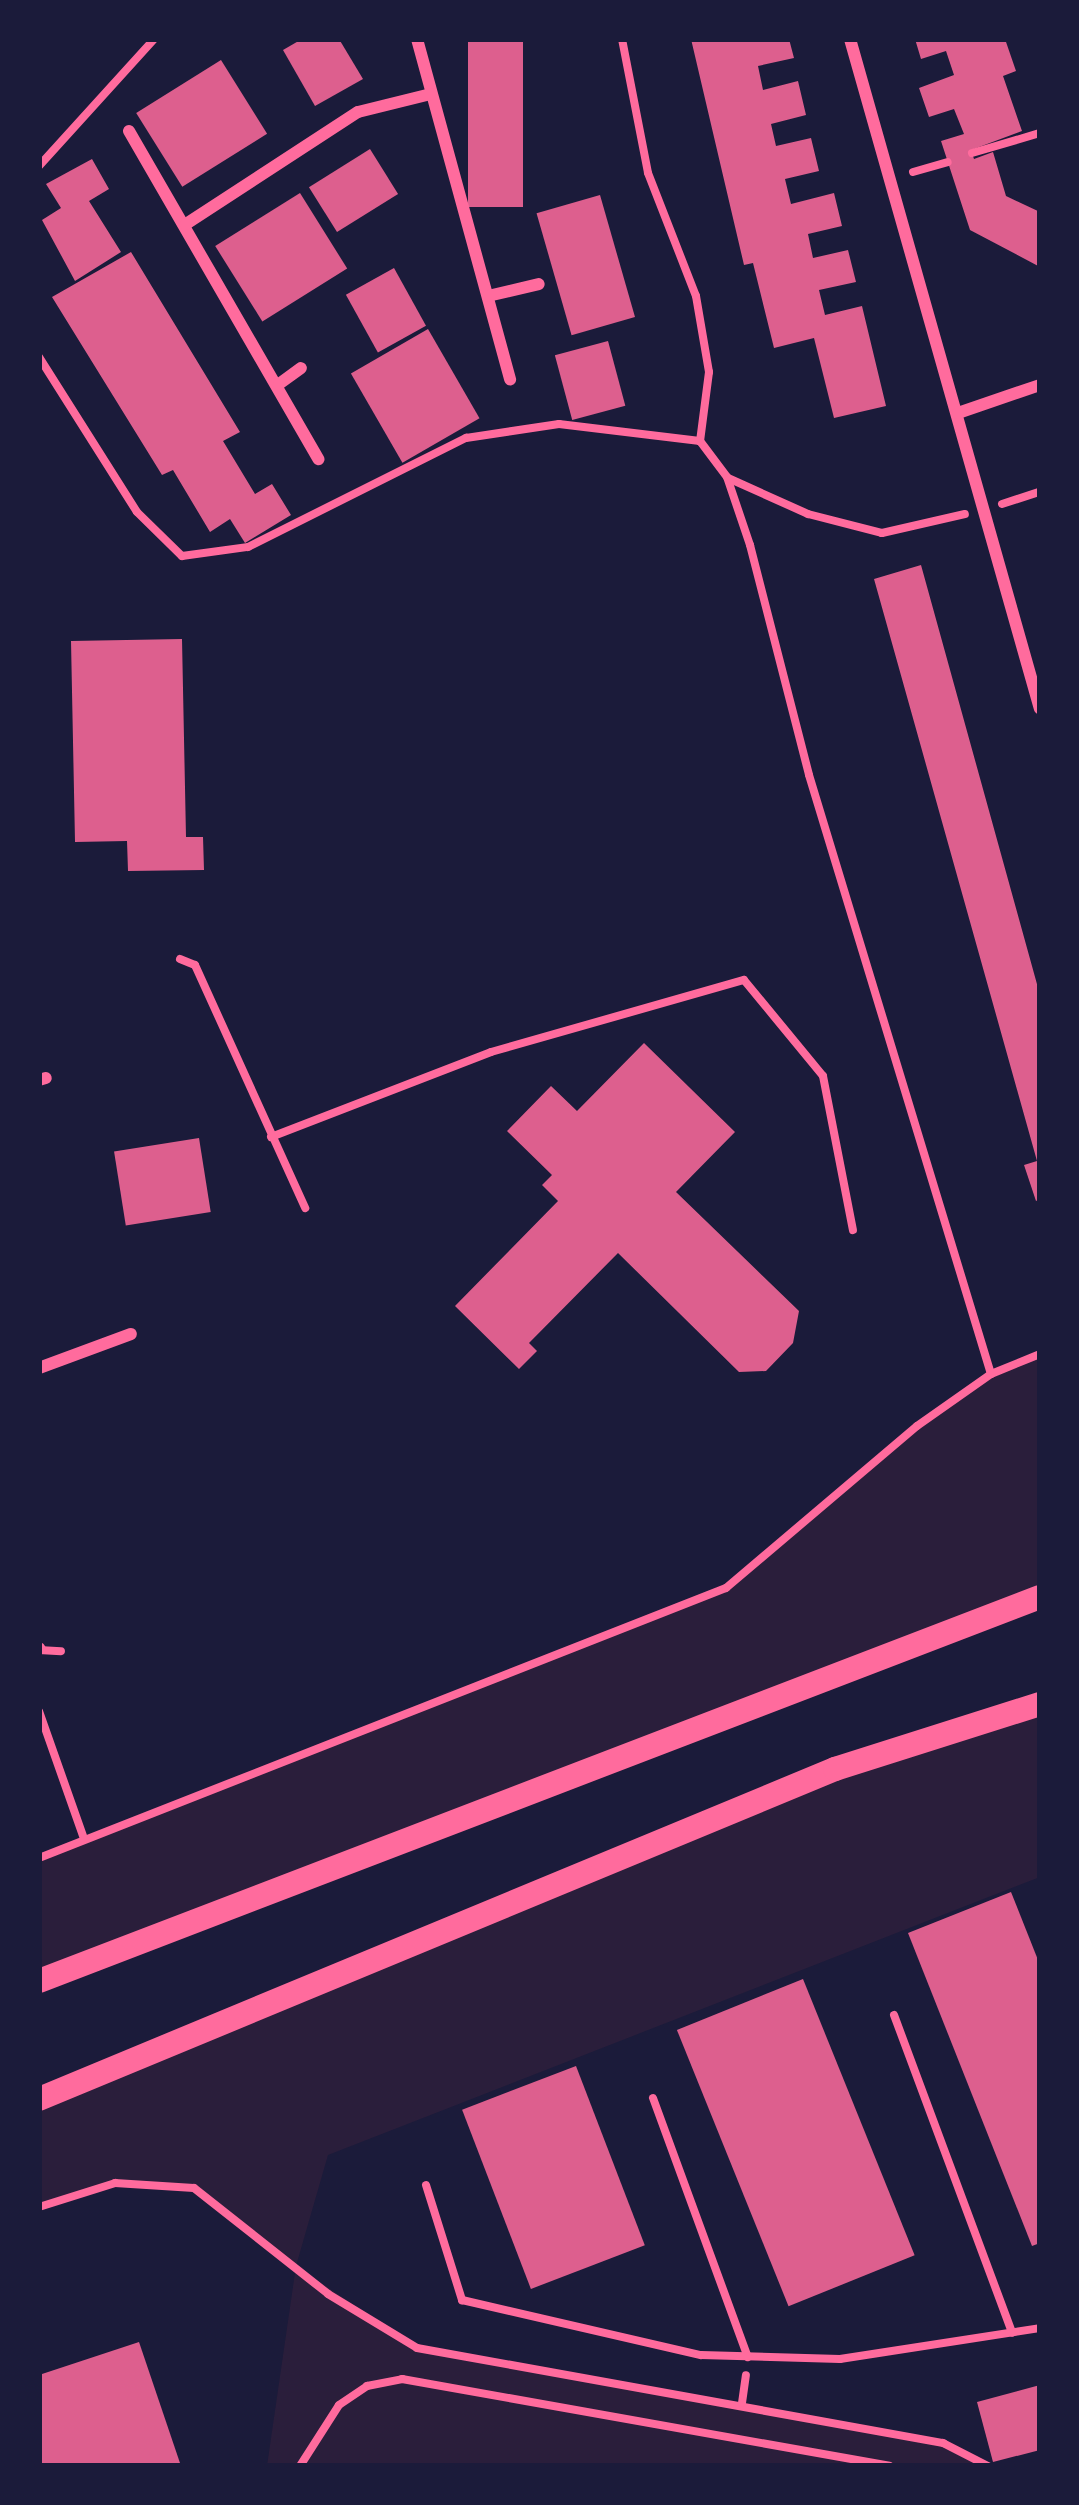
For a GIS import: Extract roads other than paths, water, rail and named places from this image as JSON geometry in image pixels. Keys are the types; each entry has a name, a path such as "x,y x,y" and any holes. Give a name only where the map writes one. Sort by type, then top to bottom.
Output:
{"main road":[{"path":"39,1982 1040,1597"},
{"path":"39,2099 835,1769 1040,1703"}],"street":[{"path":"417,39 510,380"},
{"path":"850,39 988,508 1040,709"},
{"path":"185,224 358,112 431,94"},
{"path":"129,131 279,384 318,459"},
{"path":"488,296 539,284"},
{"path":"279,384 301,368"},
{"path":"958,413 1040,385"},
{"path":"39,1368 130,1334"}],"lane":[{"path":"180,959 195,965 305,1208"},
{"path":"272,1137 490,1052 744,980 823,1076 853,1230"},
{"path":"39,1649 62,1651"},
{"path":"894,2014 1012,2333"},
{"path":"652,2098 748,2356"},
{"path":"426,2185 462,2300 701,2355 840,2359 1040,2328"}]}
